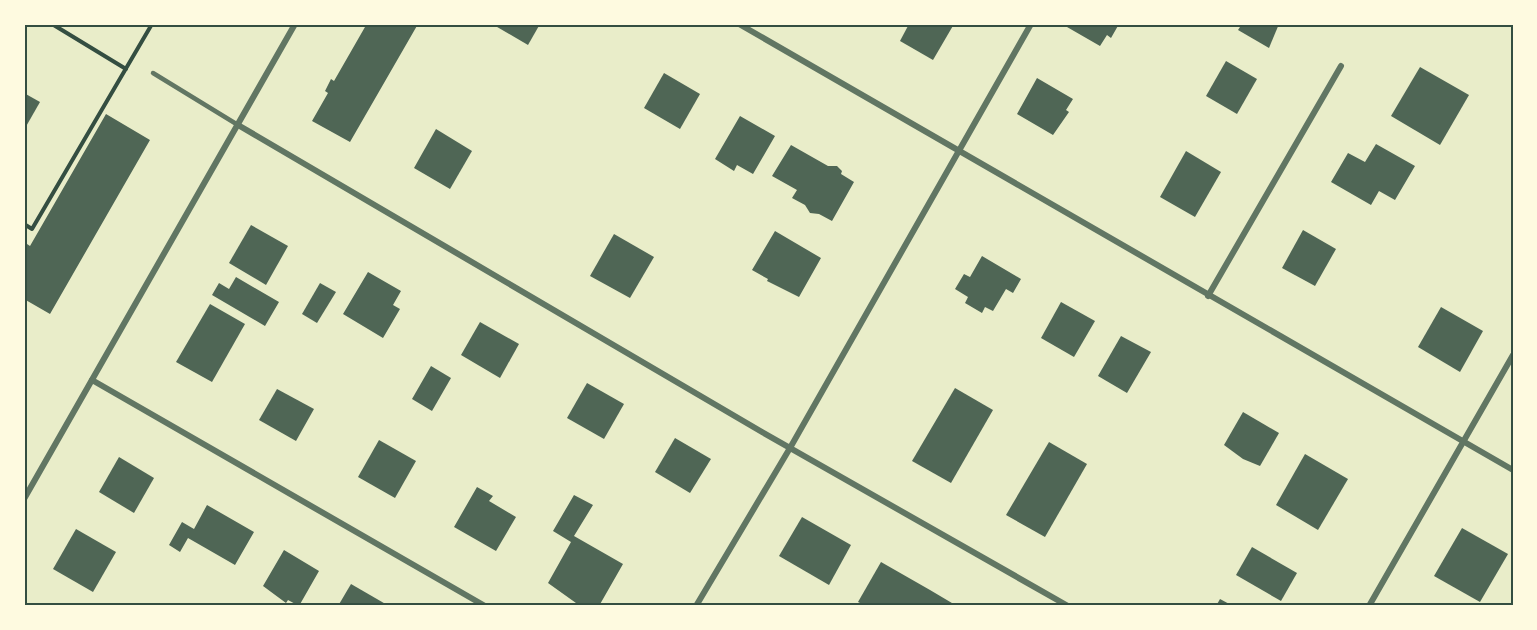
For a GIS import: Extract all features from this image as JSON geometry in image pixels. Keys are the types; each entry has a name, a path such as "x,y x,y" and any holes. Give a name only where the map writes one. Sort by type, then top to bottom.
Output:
{"street":[{"path":"24,499 295,24"},
{"path":"739,24 1513,470"},
{"path":"696,606 790,448 1031,24"},
{"path":"1208,296 1341,66"},
{"path":"238,125 790,448 1068,606"},
{"path":"1369,606 1513,355"},
{"path":"92,380 485,606"}],"lane":[{"path":"153,73 238,125"}],"path":[{"path":"52,24 126,69"},
{"path":"24,224 32,229 152,24"}],"building":[{"path":"361,24 418,24 350,142 312,121 328,93 325,91 331,79 334,81 365,27"},
{"path":"492,24 540,24 528,45"},
{"path":"909,24 954,24 933,60 900,41"},
{"path":"1069,24 1119,24 1111,38 1107,35 1100,46 1067,27"},
{"path":"1242,24 1279,24 1269,48 1238,30"},
{"path":"1226,61 1257,79 1237,114 1206,96"},
{"path":"1420,67 1469,95 1440,145 1391,116"},
{"path":"664,73 700,94 680,129 644,108"},
{"path":"1037,78 1073,99 1066,110 1069,112 1053,135 1017,114"},
{"path":"24,93 40,102 24,130"},
{"path":"106,114 150,140 50,314 24,299 24,242 30,246"},
{"path":"740,116 775,136 753,174 737,165 734,171 715,159"},
{"path":"436,129 472,151 450,189 414,168"},
{"path":"1376,144 1415,166 1395,200 1379,191 1371,205 1331,182 1348,153 1365,162"},
{"path":"791,145 828,166 837,166 842,171 841,174 854,182 832,221 819,214 810,213 805,205 792,198 797,190 772,176"},
{"path":"1186,151 1221,172 1195,217 1160,197"},
{"path":"251,225 288,246 266,285 229,263"},
{"path":"1303,230 1336,249 1315,286 1282,268"},
{"path":"775,231 821,258 799,297 767,281 768,279 752,270"},
{"path":"614,234 654,257 630,298 590,276"},
{"path":"982,256 1021,279 1013,293 1006,289 993,311 985,307 982,313 965,303 968,297 955,289 964,274 970,277"},
{"path":"368,272 401,291 393,305 400,309 383,338 343,314"},
{"path":"236,277 279,302 265,326 212,295 219,283 229,289"},
{"path":"320,283 336,292 317,323 302,314"},
{"path":"1061,302 1095,321 1074,357 1041,338"},
{"path":"210,304 245,324 212,382 176,362"},
{"path":"1441,307 1483,331 1460,372 1418,347"},
{"path":"480,322 519,344 500,378 461,355"},
{"path":"1121,336 1151,352 1127,393 1098,376"},
{"path":"431,366 451,378 432,411 412,399"},
{"path":"587,383 624,404 604,439 567,418"},
{"path":"955,388 993,410 951,483 912,461"},
{"path":"277,389 314,409 296,441 259,420"},
{"path":"1243,412 1279,433 1260,466 1243,459 1224,445"},
{"path":"675,438 711,459 690,493 655,472"},
{"path":"379,440 416,461 395,498 358,477"},
{"path":"1049,442 1087,464 1045,537 1006,515"},
{"path":"1305,454 1348,479 1318,530 1276,505"},
{"path":"119,457 154,478 134,513 99,492"},
{"path":"477,487 493,496 489,501 516,517 496,551 454,527"},
{"path":"574,495 593,505 574,536 623,564 599,606 576,603 548,583 571,542 553,531"},
{"path":"207,505 254,532 235,565 188,538 180,552 169,545 182,522 194,529"},
{"path":"802,517 851,545 829,585 779,556"},
{"path":"1462,528 1508,554 1480,602 1434,576"},
{"path":"76,529 116,552 93,592 53,569"},
{"path":"1252,547 1297,573 1281,601 1236,575"},
{"path":"284,550 319,571 299,606 288,600 286,603 263,586"},
{"path":"881,562 957,606 866,606 858,602"},
{"path":"351,584 389,606 338,606"},
{"path":"1220,599 1233,606 1216,606"}]}
